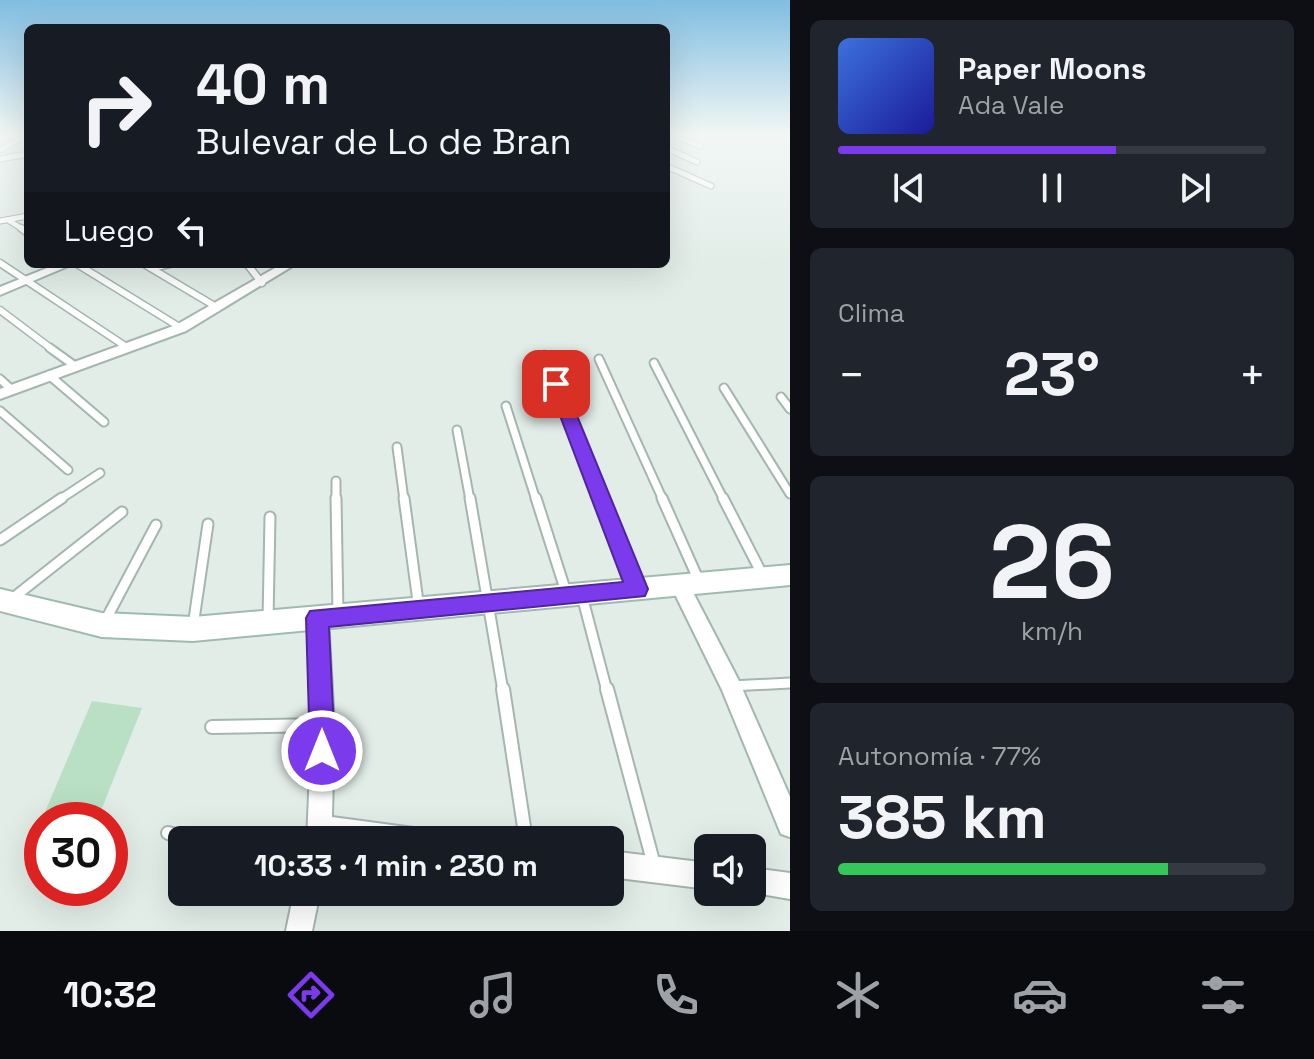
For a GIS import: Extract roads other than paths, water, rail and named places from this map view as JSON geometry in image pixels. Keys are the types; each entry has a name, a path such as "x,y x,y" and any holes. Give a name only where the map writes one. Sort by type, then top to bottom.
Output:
{"street":[{"path":"0,291 57,268"},
{"path":"3,387 49,375 181,328 262,283 282,268"},
{"path":"4,601 102,625 193,629 777,577"},
{"path":"689,584 731,686 784,794 790,825"},
{"path":"320,826 328,617"},
{"path":"624,866 694,874"},
{"path":"766,883 790,886"},
{"path":"299,931 304,906"}],"lane":[{"path":"694,178 711,186"},
{"path":"4,221 24,217"},
{"path":"4,221 24,231"},
{"path":"0,263 128,348"},
{"path":"84,268 181,328"},
{"path":"151,268 218,308"},
{"path":"250,268 262,283"},
{"path":"0,310 75,366"},
{"path":"544,355 637,589"},
{"path":"599,359 689,584"},
{"path":"654,363 777,577"},
{"path":"49,375 104,422"},
{"path":"724,388 790,494"},
{"path":"781,397 790,409"},
{"path":"506,406 575,595 656,870"},
{"path":"0,411 68,470"},
{"path":"457,430 490,603 524,826"},
{"path":"397,447 419,609"},
{"path":"0,540 100,473"},
{"path":"328,617 336,481"},
{"path":"4,601 122,512"},
{"path":"268,623 270,517"},
{"path":"193,629 208,524"},
{"path":"102,625 156,525"},
{"path":"731,686 790,683"},
{"path":"212,727 323,725"}]}
